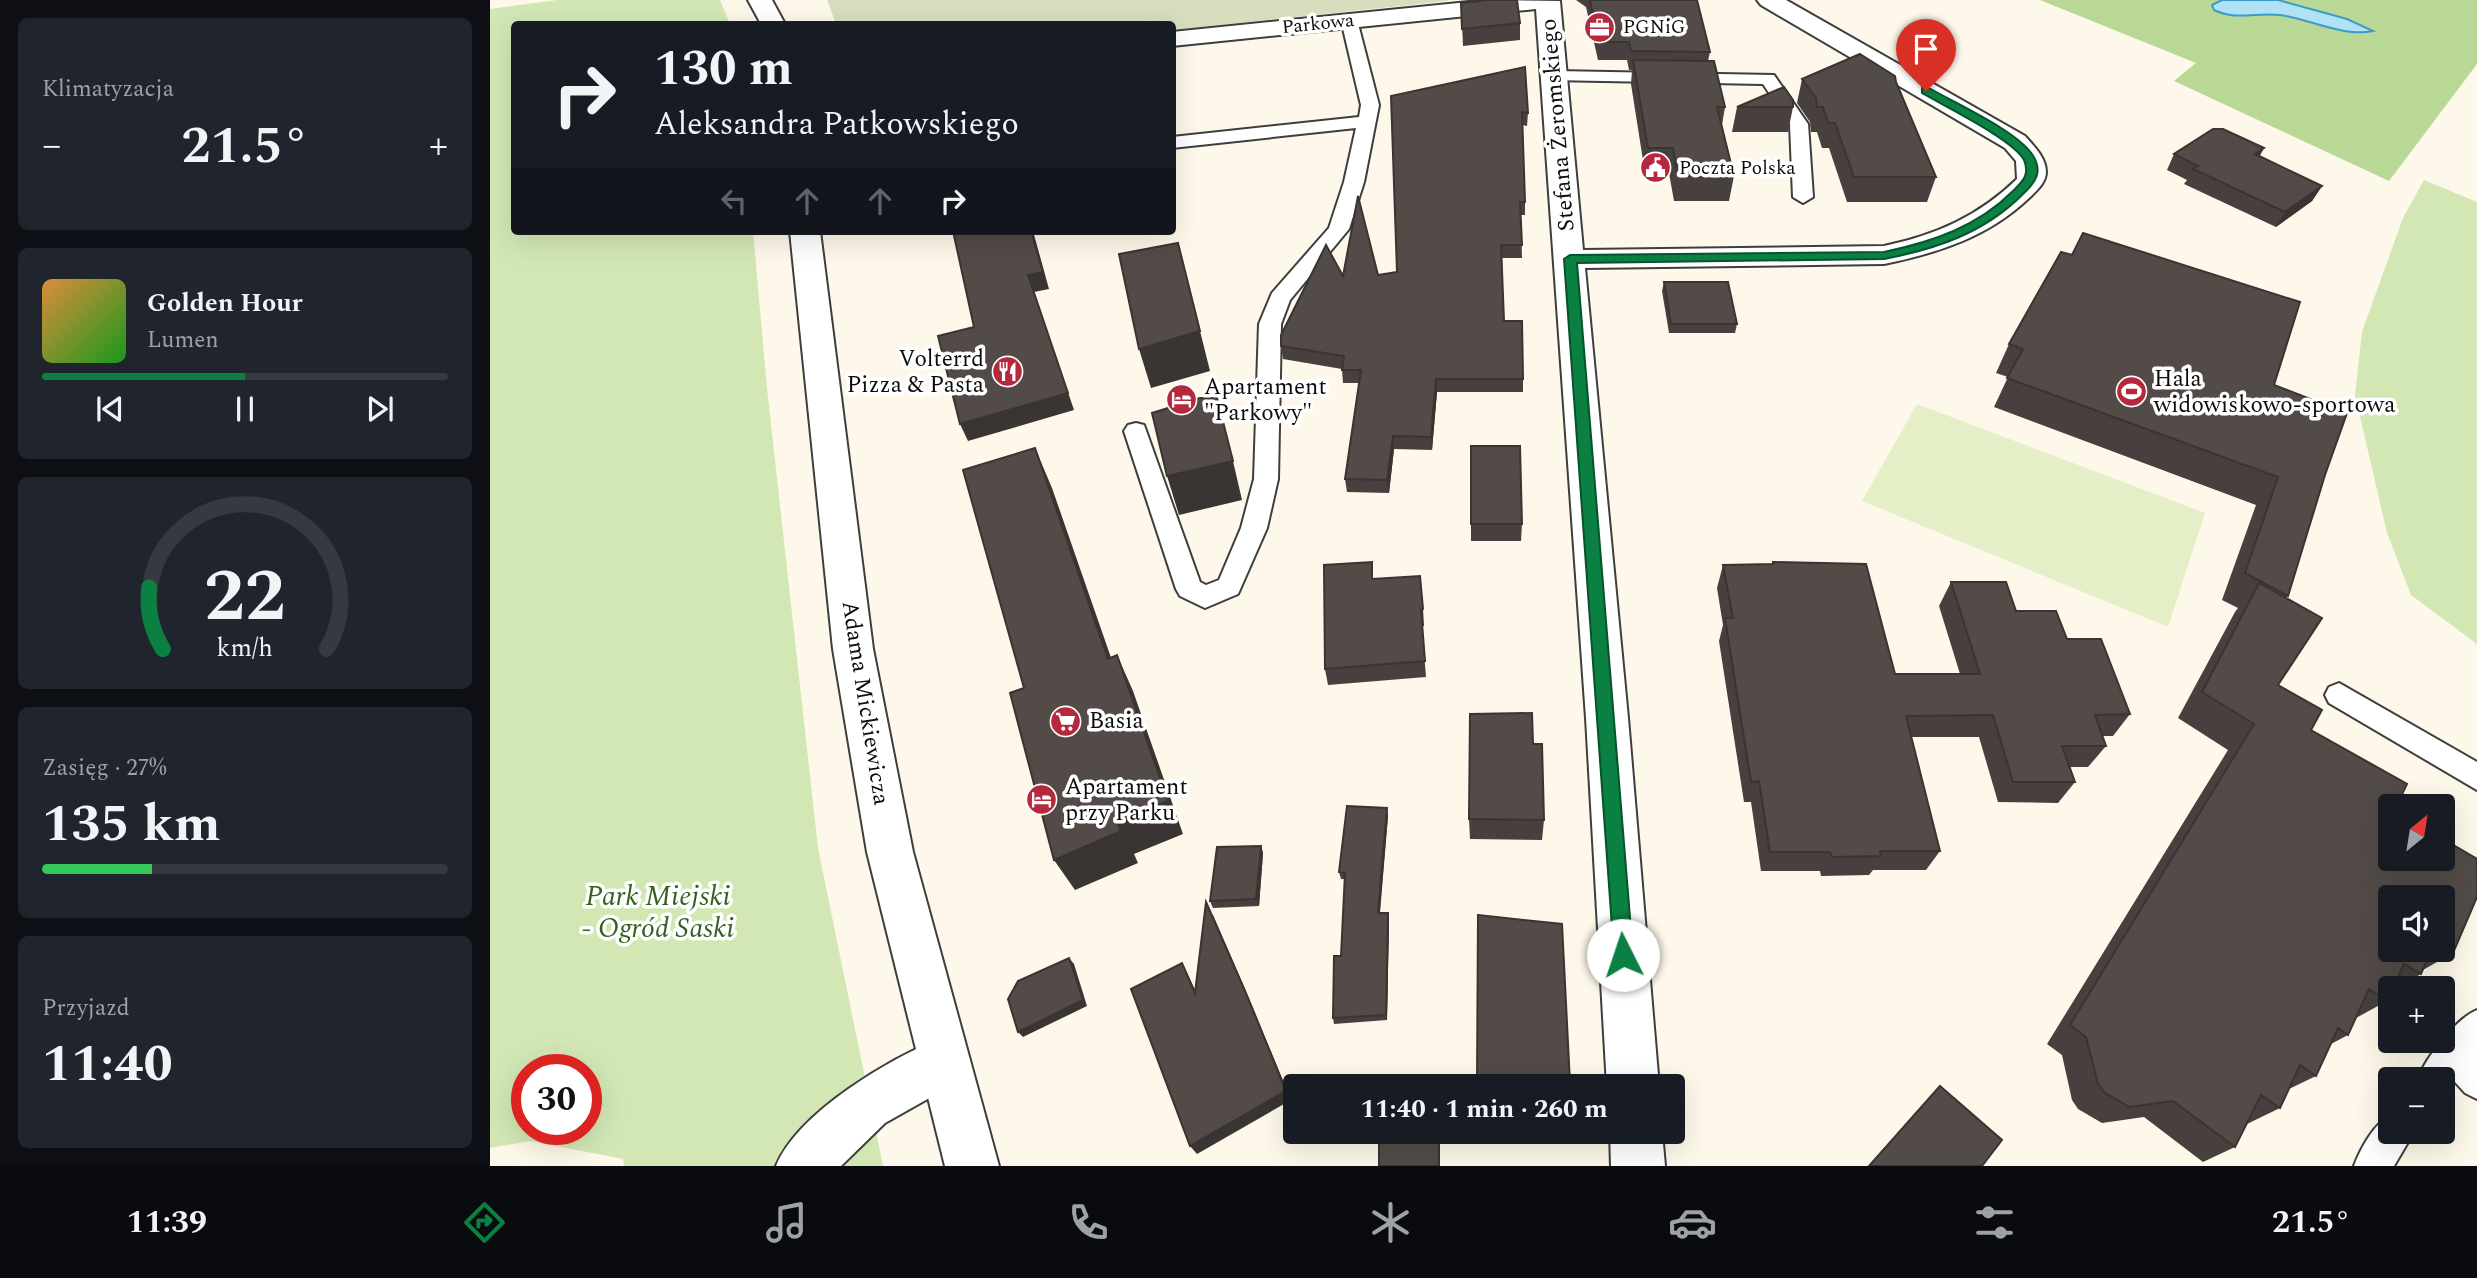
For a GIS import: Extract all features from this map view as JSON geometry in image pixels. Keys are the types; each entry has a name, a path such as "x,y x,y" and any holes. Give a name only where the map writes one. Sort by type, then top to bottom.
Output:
{"street":[{"path":"760,0 771,21"},
{"name":"Parkowa","path":"1176,39 1547,0"},
{"name":"Stefana Żeromskiego","path":"1547,0 1607,718 1632,1074"},
{"path":"1570,259 1884,255 1919,248 1980,224 2010,201 2031,180 2033,172 2023,150 2015,142 1769,0"},
{"name":"Adama Mickiewicza","path":"805,235 853,649 890,852 972,1166"},
{"path":"803,1166 867,1105 945,1061"},
{"path":"1637,1144 1638,1166"}],"lane":[{"path":"1136,431 1189,589 1205,597 1229,587 1255,528 1266,480 1270,324 1280,298 1339,229 1354,182 1367,121 1370,105 1349,20"},
{"path":"1555,76 1768,79 1799,124 1803,197"},
{"path":"1176,143 1367,121"},
{"path":"2339,695 2477,777"},
{"path":"2444,1067 2477,1027"},
{"path":"2455,1072 2477,1082"},
{"path":"2372,1166 2388,1144"}],"green space":[{"name":"Park Miejski - Ogród Saski","path":"557,0 720,0 729,21 511,21 511,235 753,235 767,388 818,848 883,1166 624,1166 623,1159 551,1145 602,1145 602,1054 511,1054 511,1144 490,1148 490,9"},
{"path":"827,0 1448,1 1176,30 1176,21 835,21"},
{"path":"2040,0 2477,0 2477,64 2389,181 2174,81 2196,63"},
{"path":"2424,180 2477,202 2477,644 2411,595 2387,533 2355,395 2362,332 2403,218"},
{"path":"1917,404 2205,513 2168,627 1862,501"}],"water":[{"path":"2222,0 2278,0 2347,19 2373,31 2338,30 2280,15 2231,15 2214,10 2212,5"}],"building":[{"path":"1517,0 1520,23 1462,29 1461,3"},
{"path":"1590,0 1697,0 1710,52 1631,51 1629,42 1599,42"},
{"path":"1860,54 1895,76 1936,177 1854,177 1835,123 1828,123 1823,107 1817,107 1816,98 1802,79"},
{"path":"1633,60 1714,61 1725,107 1717,107 1734,176 1678,176 1673,148 1648,148"},
{"path":"1525,67 1528,113 1522,112 1525,202 1520,202 1522,245 1501,245 1504,321 1522,321 1523,379 1436,379 1431,437 1393,436 1387,480 1345,479 1361,370 1342,370 1344,356 1281,346 1281,335 1326,245 1343,276 1358,196 1378,275 1397,272 1391,96"},
{"path":"1784,87 1793,100 1793,107 1737,107"},
{"path":"2213,129 2223,129 2264,148 2255,154 2322,186 2285,212 2193,169 2198,166 2174,154"},
{"name":"Hala widowiskowo-sportowa","path":"2083,233 2300,302 2274,385 2347,413 2288,596 2245,573 2278,477 2007,378 2023,349 2009,344 2061,252 2072,255"},
{"path":"954,235 1032,235 1043,272 1028,275 1068,393 960,424 938,336 974,327"},
{"path":"1178,243 1200,331 1139,349 1119,254"},
{"path":"1664,282 1728,282 1737,324 1671,324"},
{"path":"1200,398 1217,398 1233,461 1167,476 1152,413"},
{"path":"1471,446 1520,446 1522,524 1471,524"},
{"path":"1035,448 1108,659 1117,655 1168,801 1117,822 1121,831 1054,860 1010,693 1024,688 963,470"},
{"path":"1372,562 1372,579 1420,576 1425,661 1325,669 1324,565"},
{"path":"1773,562 1866,564 1895,674 1980,674 1951,582 2006,582 2016,611 2056,611 2067,639 2101,639 2130,714 2095,715 2106,746 2062,746 2075,782 2013,782 1993,715 1906,716 1940,851 1880,851 1881,856 1832,857 1830,852 1770,852 1759,781 1751,782 1725,618 1733,618 1723,565"},
{"path":"2259,583 2322,618 2278,685 2322,710 2311,730 2407,784 2402,794 2378,794 2378,872 2455,872 2455,846 2477,859 2477,897 2455,948 2455,885 2378,885 2378,962 2426,962 2421,974 2404,964 2399,976 2378,976 2378,995 2369,989 2348,1035 2338,1028 2316,1076 2300,1065 2280,1108 2261,1095 2235,1147 2173,1101 2129,1107 2104,1092 2098,1084 2086,1037 2070,1025 2254,724 2202,692"},
{"path":"1532,713 1533,744 1542,744 1544,820 1469,819 1470,714"},
{"path":"1347,806 1387,808 1378,913 1388,913 1386,1015 1333,1018 1334,956 1341,956 1345,873 1339,872"},
{"path":"1261,846 1256,899 1210,901 1217,847"},
{"path":"1206,902 1283,1084 1283,1093 1190,1146 1131,989 1182,963 1195,993"},
{"path":"1478,915 1562,924 1570,1074 1477,1074"},
{"path":"1069,958 1083,1000 1018,1032 1008,999 1018,981"},
{"path":"1940,1086 2002,1140 1982,1166 1869,1166"},
{"path":"1379,1144 1439,1144 1439,1166 1379,1166"}],"place":[{"name":"PGNiG","path":"1600,27"},
{"name":"Poczta Polska","path":"1656,168"},
{"name":"Volterrd Pizza & Pasta","path":"1007,372"},
{"name":"Hala widowiskowo-sportowa","path":"2131,392"},
{"name":"Apartament \"Parkowy\"","path":"1181,400"},
{"name":"Basia","path":"1066,721"},
{"name":"Apartament przy Parku","path":"1042,800"}],"route":[{"path":"1623,955 1570,259 1884,255 1919,248 1980,224 2010,201 2031,180 2033,172 2028,157 2015,142 1926,91"}]}
